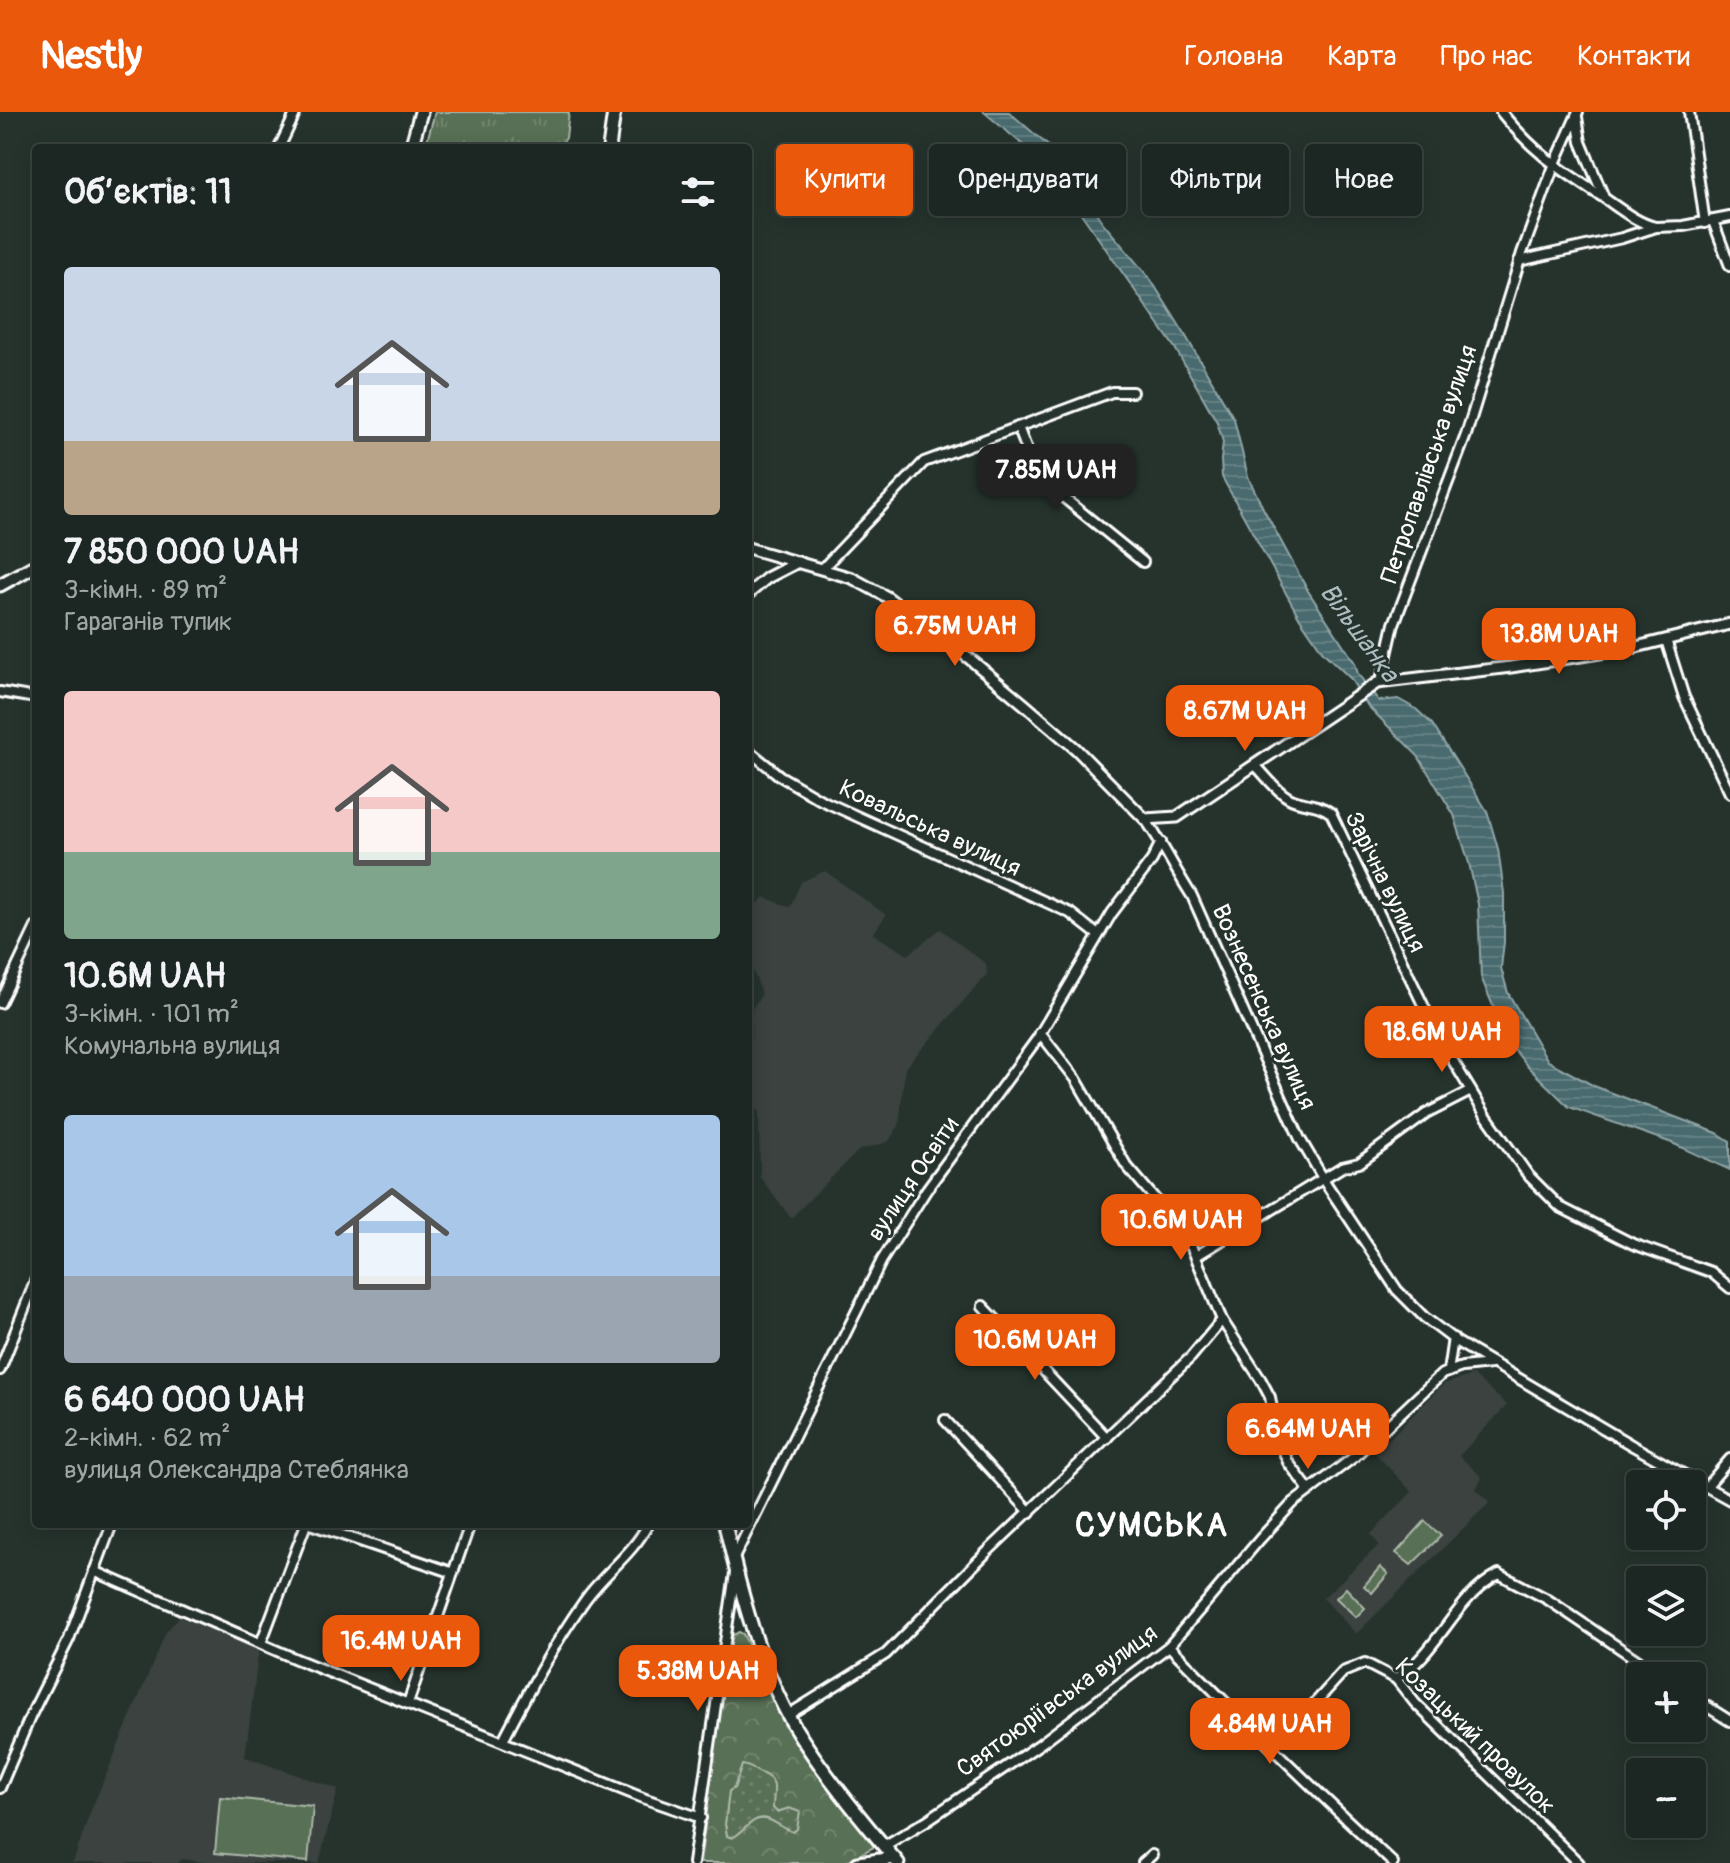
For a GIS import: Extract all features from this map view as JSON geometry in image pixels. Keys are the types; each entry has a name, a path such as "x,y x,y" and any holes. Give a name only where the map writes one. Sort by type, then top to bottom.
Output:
{"main road":[{"path":"412,144 421,112"},
{"path":"610,144 614,112"},
{"path":"0,585 32,567"},
{"path":"726,1528 767,1669 788,1715 808,1747 896,1860"},
{"path":"858,1863 896,1860"}],"street":[{"path":"281,144 296,112"},
{"path":"1501,112 1522,138 1554,166 1634,218 1656,227"},
{"path":"1689,112 1709,222 1730,266"},
{"name":"Петропавлівська вулиця","path":"1379,682 1394,624 1466,435 1519,261 1554,166 1578,114"},
{"name":"Петропавлівська вулиця","path":"1578,114 1581,142 1603,197"},
{"path":"1519,261 1622,238 1656,227 1730,217"},
{"path":"822,569 924,462 1112,392 1132,392"},
{"path":"1018,427 1037,476 1143,562"},
{"name":"Вознесенська вулиця","path":"752,549 852,578 887,597 970,659 1076,749 1145,819 1161,842 1169,861 1192,896 1300,1139 1397,1290 1424,1317 1492,1363 1730,1500"},
{"path":"752,591 767,578 798,562"},
{"path":"1145,819 1177,817 1379,682 1511,667 1666,640 1730,624"},
{"path":"1666,640 1684,697 1730,793"},
{"path":"0,692 32,697"},
{"name":"Ковальська вулиця","path":"752,753 780,776 821,800 1070,913 1098,935"},
{"name":"Зарічна вулиця","path":"1256,766 1285,796 1317,804 1331,813 1438,1036 1528,1175 1560,1207 1633,1244 1711,1272 1730,1288"},
{"name":"вулиця Освіти","path":"752,1527 882,1260 927,1189 1040,1033 1098,935 1152,860 1161,842"},
{"path":"0,1003 32,935"},
{"path":"1040,1033 1076,1079 1126,1165 1162,1207 1196,1256 1222,1320 1270,1397 1277,1435 1288,1462 1309,1490"},
{"path":"1196,1256 1342,1167 1359,1163 1426,1114 1471,1091"},
{"path":"0,1370 32,1289"},
{"path":"983,1306 1107,1438"},
{"path":"788,1715 886,1654 1191,1357 1222,1320"},
{"path":"1448,1372 1453,1338"},
{"name":"Святоюріївська вулиця","path":"884,1846 1040,1744 1169,1646 1260,1539 1309,1490 1354,1457 1442,1374 1492,1363"},
{"path":"945,1420 1030,1512"},
{"path":"1707,1486 1730,1459"},
{"path":"0,1788 31,1715 69,1639 110,1528"},
{"path":"261,1643 306,1528"},
{"path":"320,1528 451,1572"},
{"path":"408,1703 468,1528"},
{"path":"503,1740 542,1665 587,1597 640,1539 646,1528"},
{"name":"вулиця Освіти","path":"693,1863 734,1564 752,1528"},
{"path":"94,1571 408,1703 643,1798 701,1818"},
{"path":"1396,1679 1427,1652 1468,1600 1488,1580 1499,1574 1547,1599 1640,1662"},
{"path":"1169,1646 1230,1709 1393,1863"},
{"name":"Козацький провулок","path":"1266,1740 1287,1734 1343,1672 1365,1663 1396,1679 1415,1703 1579,1863"},
{"path":"1706,1706 1730,1721"},
{"path":"1143,1863 1152,1855"}],"shaded area":[{"path":"825,871 886,915 873,934 908,955 940,929 986,964 987,974 905,1068 899,1126 888,1142 859,1150 791,1218 760,1177 759,1112 752,1104 752,1009 762,994 752,968 752,910 764,897 790,907 801,882"},
{"path":"1473,1375 1507,1405 1459,1456 1482,1477 1476,1489 1490,1502 1356,1634 1323,1598 1379,1545 1371,1534 1412,1492 1375,1453 1444,1384"},
{"path":"179,1617 259,1649 245,1757 338,1789 319,1863 210,1863 182,1859 178,1863 73,1863 90,1813 166,1632"}],"green space":[{"path":"435,112 569,112 566,138 562,144 426,144"},
{"path":"1425,1521 1441,1536 1411,1565 1396,1553"},
{"path":"1380,1567 1388,1574 1372,1593 1364,1586"},
{"path":"1346,1588 1365,1608 1356,1617 1336,1598"},
{"path":"739,1632 743,1634 786,1723 874,1847 844,1863 700,1863 730,1637","holes":["742,1765 771,1780 774,1787 773,1808 777,1812 789,1808 800,1812 797,1829 793,1832 769,1820 759,1819 732,1838 727,1836 725,1824 729,1791 734,1788"]},
{"path":"742,1765 773,1778 777,1812 789,1808 801,1812 797,1829 793,1832 763,1818 732,1838 727,1836 725,1824 729,1791 734,1788"},
{"path":"220,1797 313,1806 308,1862 215,1853"}],"water":[{"path":"984,112 1009,112 1046,144 1022,144"},
{"path":"1083,216 1098,216 1151,280 1184,333 1234,419 1248,477 1263,508 1308,591 1355,663 1358,674 1379,701 1398,699 1416,709 1432,724 1487,811 1498,849 1504,893 1501,968 1508,993 1548,1061 1594,1086 1717,1133 1730,1141 1730,1170 1672,1143 1569,1107 1528,1067 1508,1042 1481,977 1478,904 1454,815 1418,756 1368,706 1350,678 1323,652 1299,617 1222,477 1223,442 1217,422 1175,348"}],"district":[{"name":"СУМСЬКА","path":"1152,1526"}],"water label":[{"name":"Вільшанка","path":"1359,633"}]}
